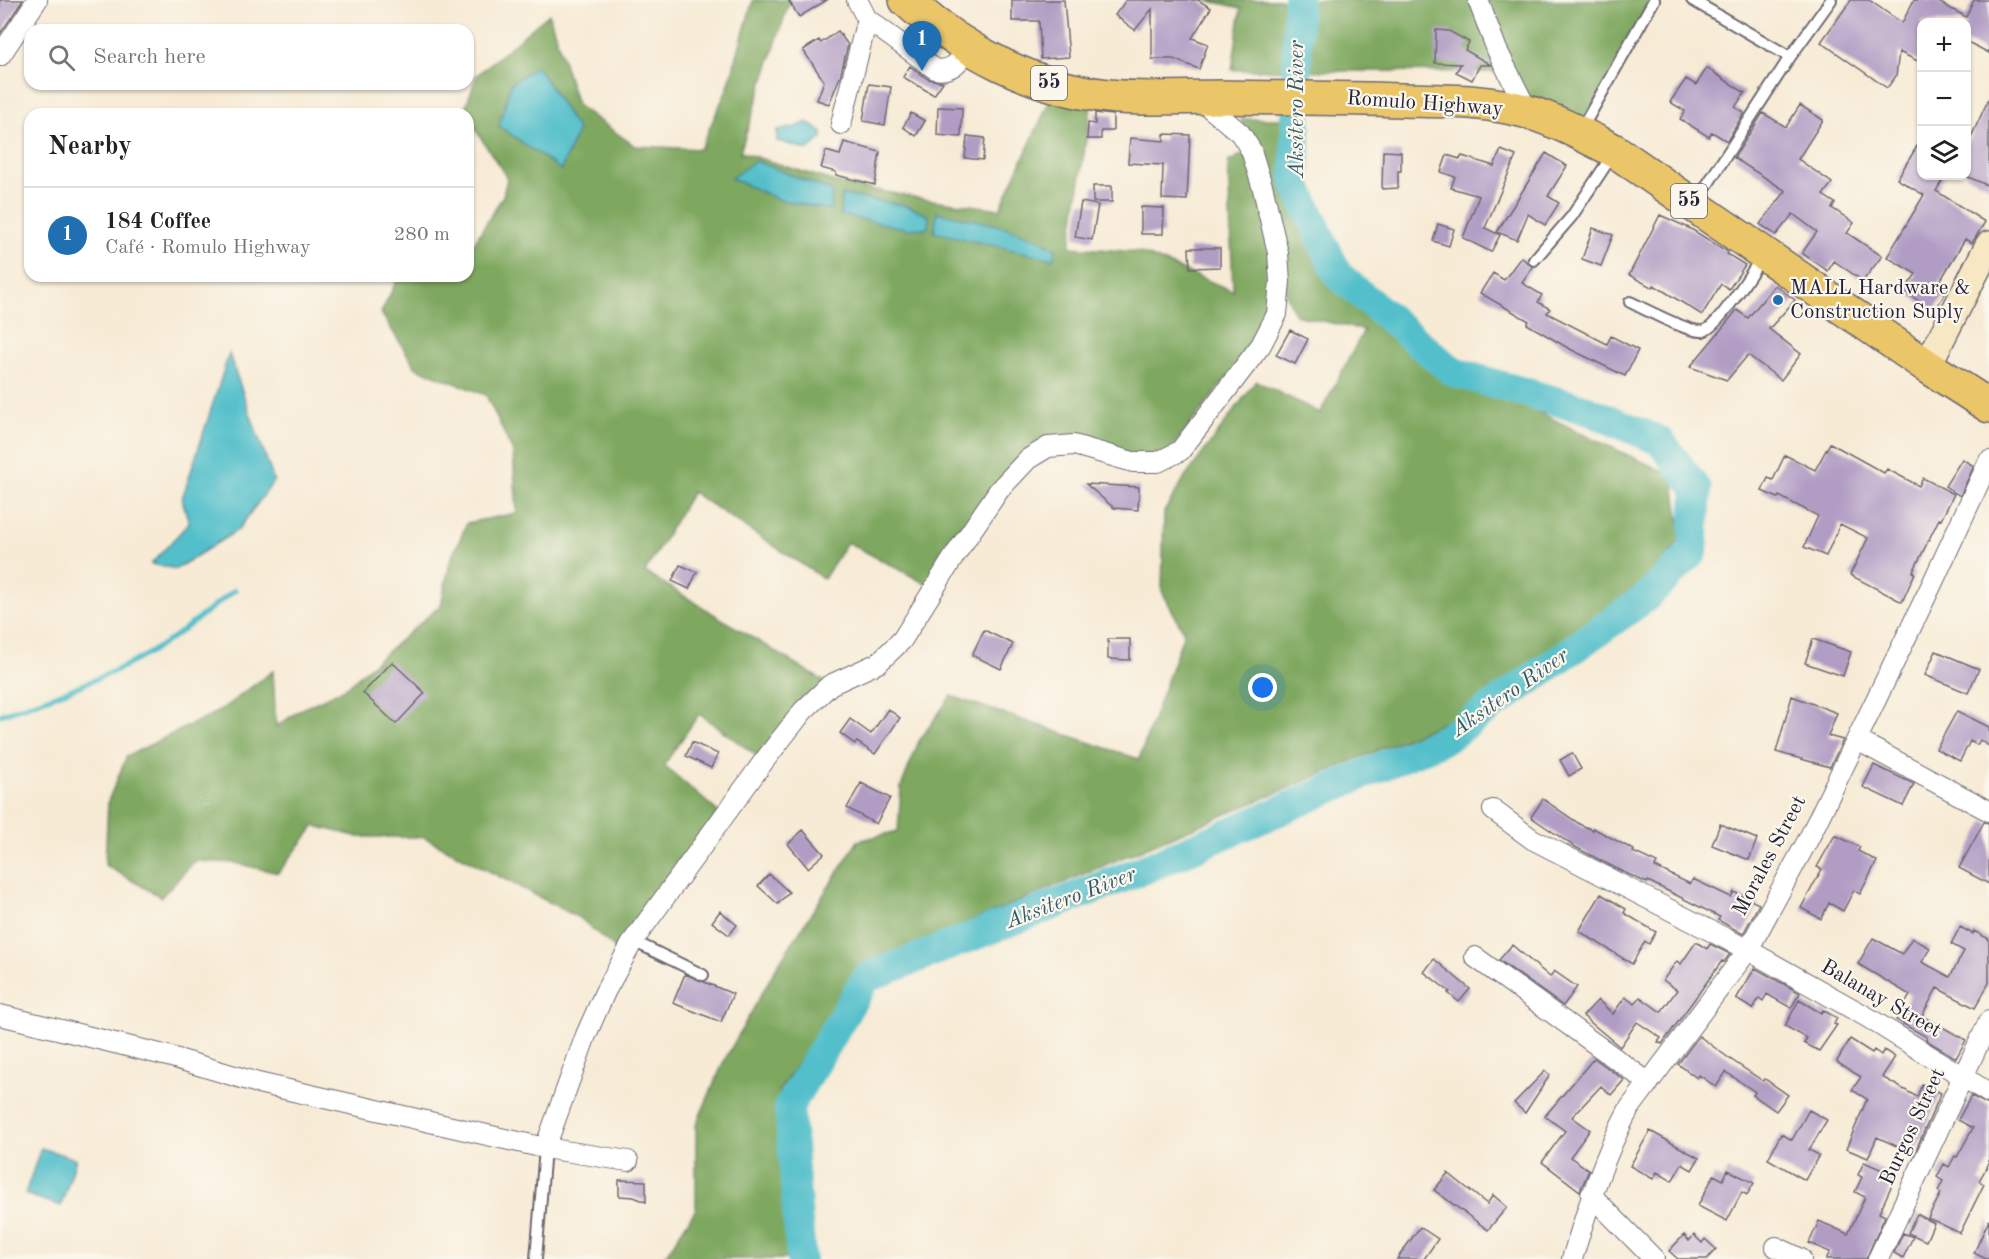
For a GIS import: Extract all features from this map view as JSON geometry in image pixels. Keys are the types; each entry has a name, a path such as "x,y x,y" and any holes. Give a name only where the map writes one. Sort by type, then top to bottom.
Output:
{"highway":[{"name":"Romulo Highway","path":"906,0 927,20 970,48 1015,71 1064,88 1108,96 1451,101 1528,112 1580,133 1615,151 1927,366 1989,406"}],"street":[{"path":"0,56 37,0"},
{"path":"857,0 867,19 935,69 944,71 953,67 970,48"},
{"path":"1478,0 1497,50 1528,112"},
{"path":"841,124 867,19"},
{"path":"545,1148 586,1035 605,992 633,941 803,711 830,685 878,663 902,640 999,490 1028,459 1048,447 1074,445 1133,462 1158,462 1180,451 1261,345 1277,314 1280,280 1278,253 1251,150 1240,133 1206,98"},
{"path":"1927,366 1989,245"},
{"name":"Morales Street","path":"1572,1259 1591,1195 1618,1130 1629,1109 1748,950 1809,838 1989,460"},
{"path":"1857,740 1989,811"},
{"name":"Balanay Street","path":"1494,810 1524,834 1545,846 1748,950 1866,1017 1989,1092"},
{"path":"1475,957 1649,1083"},
{"path":"0,1015 168,1056 258,1083 545,1148 628,1161"},
{"name":"Burgos Street","path":"1882,1257 1989,1021"},
{"path":"1591,1195 1654,1259"},
{"path":"1776,1247 1802,1259"}],"lane":[{"path":"1580,133 1654,0"},
{"path":"1692,0 1790,57"},
{"path":"1694,205 1790,57 1831,0"},
{"path":"1534,260 1572,216 1615,151"},
{"path":"1630,302 1692,330 1704,331 1713,327 1764,253"},
{"path":"633,941 704,975"},
{"path":"536,1259 545,1148"}],"green space":[{"path":"753,0 790,0 740,152 842,184 924,199 1000,209 1053,93 1092,100 1070,247 1139,252 1233,291 1228,162 1251,150 1241,119 1289,119 1295,183 1338,275 1445,365 1673,476 1682,538 1644,586 1445,722 863,967 779,1091 790,1259 663,1259 696,1209 696,1125 724,1061 776,968 858,841 898,831 901,787 919,741 951,696 1139,759 1184,633 1162,591 1164,512 1184,479 1256,381 1320,413 1364,330 1295,315 1281,282 1277,314 1163,459 1074,445 1028,459 934,588 847,542 824,579 692,492 645,572 830,685 764,761 699,714 664,765 724,817 618,951 581,919 424,837 359,837 315,826 278,873 235,863 195,861 161,897 105,865 108,801 127,756 219,711 273,671 276,727 300,710 344,689 441,605 450,562 467,523 517,513 513,452 486,395 416,368 381,313 396,282 474,282 474,243 503,196 507,178 474,127 474,108 465,108 472,90 474,90 477,75 549,14 577,105 635,146 700,149 728,87"},
{"path":"1205,0 1654,0 1587,120 1518,92 1490,33 1496,72 1232,70 1241,8"}],"water":[{"path":"537,66 578,130 561,170 499,126 511,84"},
{"path":"807,122 822,132 822,138 808,150 777,141 777,130 793,128"},
{"path":"755,161 832,191 831,210 777,199 731,178"},
{"path":"842,195 908,206 929,216 928,228 908,229 840,215"},
{"path":"937,212 1028,235 1056,249 1053,259 934,232"},
{"path":"229,354 274,481 238,530 176,569 151,564 189,523 182,499"},
{"path":"41,1148 76,1159 61,1206 25,1194"}],"building":[{"path":"0,0 23,0 0,34"},
{"path":"788,0 827,0 799,17"},
{"path":"1012,0 1064,0 1069,57 1041,59 1039,21 1012,21"},
{"path":"1126,0 1198,0 1211,8 1192,38 1208,44 1199,69 1173,59 1152,59 1152,9 1135,30 1115,15"},
{"path":"1851,0 1869,0 1902,23 1914,0 1935,0 1966,17 1974,0 1989,0 1989,53 1971,44 1971,18 1917,18 1917,61 1899,52 1896,76 1887,88 1821,42"},
{"path":"1436,30 1449,31 1469,42 1465,50 1491,65 1480,65 1472,80 1456,72 1461,64 1435,63"},
{"path":"838,31 848,45 840,77 829,104 817,100 824,81 803,50 819,40 821,43"},
{"path":"910,66 928,79 943,82 934,95 903,77"},
{"path":"1707,68 1745,93 1735,107 1744,113 1727,141 1712,132 1709,137 1680,119 1685,111 1670,102 1686,79 1696,85"},
{"path":"869,84 891,87 885,125 863,121"},
{"path":"1989,98 1989,186 1971,178 1971,137"},
{"path":"1800,105 1823,120 1798,159 1832,183 1823,195 1835,203 1832,208 1854,223 1847,233 1882,256 1863,281 1834,261 1828,271 1802,253 1817,232 1793,214 1776,235 1760,224 1786,191 1734,158 1763,113 1786,127"},
{"path":"938,107 962,108 961,137 937,135"},
{"path":"911,113 925,121 916,136 903,127"},
{"path":"1095,113 1113,115 1113,131 1101,131 1101,139 1087,139 1088,123 1095,124"},
{"path":"1164,134 1190,135 1187,200 1162,199 1163,165 1128,163 1130,138 1164,141"},
{"path":"967,136 985,138 983,160 965,158"},
{"path":"844,142 880,152 875,185 836,175 836,172 821,168 826,151 840,155"},
{"path":"1917,146 1917,180 1943,180 1936,191 1985,222 1972,243 1965,239 1936,288 1945,294 1934,311 1904,291 1916,274 1887,257 1924,195 1897,179"},
{"path":"1501,150 1516,156 1485,228 1500,235 1491,252 1463,238 1479,196 1451,188 1455,177 1441,172 1447,155 1460,159 1462,156 1494,166"},
{"path":"1383,151 1401,152 1398,188 1382,189"},
{"path":"1546,153 1567,166 1548,196 1559,203 1545,225 1528,214 1517,240 1497,232"},
{"path":"1093,186 1112,186 1112,202 1093,202"},
{"path":"1081,202 1098,205 1092,240 1075,237"},
{"path":"1141,207 1164,208 1163,234 1141,234"},
{"path":"1660,215 1691,229 1745,265 1729,289 1721,284 1702,315 1654,285 1653,288 1629,275"},
{"path":"1438,224 1454,229 1449,246 1433,241"},
{"path":"1593,228 1613,235 1601,266 1582,259"},
{"path":"1189,248 1220,248 1220,267 1190,268"},
{"path":"1521,257 1533,267 1522,283 1542,295 1538,302 1550,309 1547,313 1607,344 1611,336 1638,350 1625,376 1568,348 1527,324 1529,321 1480,293 1493,273 1504,280"},
{"path":"1775,285 1795,300 1769,329 1801,354 1781,380 1748,355 1727,380 1690,367 1737,310 1748,318"},
{"path":"1290,330 1308,339 1295,364 1276,355"},
{"path":"1830,443 1884,473 1887,469 1919,486 1923,478 1954,494 1913,572 1915,573 1902,602 1850,575 1868,538 1840,524 1826,556 1804,547 1818,516 1779,496 1778,498 1762,491 1768,478 1773,480 1785,455 1815,470"},
{"path":"1962,459 1974,466 1960,496 1945,486"},
{"path":"1086,484 1139,487 1138,510 1114,508"},
{"path":"680,565 697,572 689,589 672,581"},
{"path":"984,630 1013,644 1001,669 972,655"},
{"path":"1108,639 1130,639 1130,660 1108,659"},
{"path":"1813,639 1851,652 1843,676 1805,663"},
{"path":"1936,651 1979,669 1968,693 1925,675"},
{"path":"392,662 425,693 396,724 363,693"},
{"path":"1792,696 1837,713 1828,736 1843,740 1830,767 1776,752"},
{"path":"888,709 900,718 875,754 840,733 850,719 871,734"},
{"path":"1957,711 1989,727 1989,746 1980,740 1977,745 1970,741 1960,761 1936,749"},
{"path":"692,742 718,754 711,768 686,756"},
{"path":"1572,753 1581,769 1569,776 1560,760"},
{"path":"1874,765 1914,784 1903,806 1863,787"},
{"path":"861,783 890,798 876,824 847,808"},
{"path":"1543,799 1581,825 1593,830 1593,828 1634,850 1633,852 1657,863 1655,867 1690,884 1693,879 1731,897 1734,892 1759,904 1743,934 1718,920 1720,917 1575,847 1531,817"},
{"path":"1984,822 1989,823 1989,884 1959,868"},
{"path":"1720,824 1757,839 1749,860 1712,845"},
{"path":"803,830 824,854 808,868 788,844"},
{"path":"1835,835 1860,847 1858,851 1877,861 1860,894 1854,890 1843,911 1829,903 1821,919 1801,908 1822,869 1817,867"},
{"path":"769,874 789,892 778,904 758,886"},
{"path":"1601,894 1626,909 1624,913 1656,932 1649,944 1645,941 1632,964 1579,931"},
{"path":"720,911 737,925 729,935 712,922"},
{"path":"1960,927 1989,939 1989,983 1975,1008 1937,988 1922,1016 1966,1040 1956,1058 1926,1040 1927,1037 1896,1020 1910,995 1858,964 1873,938 1902,954 1912,938 1930,948 1922,962 1950,977 1964,951 1951,944"},
{"path":"1696,942 1707,949 1710,944 1730,954 1724,962 1722,961 1662,1044 1658,1042 1661,1038 1637,1022 1620,1047 1583,1016 1598,1000 1613,1014 1625,997 1635,1004 1640,997 1661,1012 1677,990 1663,980 1677,961 1681,964"},
{"path":"1512,945 1550,977 1554,971 1577,987 1563,1006 1499,960"},
{"path":"1434,959 1470,989 1459,1002 1424,972"},
{"path":"1755,968 1800,993 1791,1008 1767,994 1763,1001 1759,998 1753,1009 1736,999"},
{"path":"685,974 733,994 721,1022 673,1003"},
{"path":"1799,1000 1821,1013 1823,1010 1837,1018 1834,1024 1837,1025 1819,1051 1804,1043 1807,1038 1785,1026"},
{"path":"1699,1036 1763,1081 1765,1079 1788,1095 1776,1111 1753,1095 1755,1092 1726,1072 1716,1087 1699,1075 1697,1078 1678,1064"},
{"path":"1850,1039 1872,1053 1874,1050 1881,1055 1884,1050 1895,1057 1882,1077 1917,1097 1922,1084 1941,1093 1914,1154 1877,1137 1868,1158 1846,1149 1867,1099 1852,1090 1861,1077 1837,1061"},
{"path":"1594,1058 1624,1080 1611,1095 1601,1086 1572,1117 1590,1130 1570,1157 1589,1170 1580,1191 1542,1162 1565,1131 1545,1116"},
{"path":"1545,1071 1550,1075 1525,1113 1514,1103"},
{"path":"1971,1096 1989,1105 1989,1163 1979,1181 1984,1184 1960,1233 1928,1218 1941,1193 1938,1191 1943,1181 1937,1177 1944,1164 1949,1167 1955,1156 1957,1157 1973,1128 1958,1120"},
{"path":"1809,1110 1827,1120 1809,1150 1819,1155 1805,1180 1768,1159 1781,1134 1792,1140"},
{"path":"1650,1131 1699,1158 1692,1170 1682,1164 1672,1181 1657,1172 1653,1179 1630,1166"},
{"path":"1864,1162 1896,1176 1879,1213 1885,1216 1866,1259 1826,1259 1830,1252 1809,1243 1819,1221 1848,1234 1865,1197 1855,1192 1862,1177 1858,1175"},
{"path":"1728,1170 1754,1183 1747,1195 1742,1192 1727,1221 1698,1206 1714,1175 1723,1180"},
{"path":"1448,1173 1487,1204 1493,1195 1507,1207 1488,1230 1434,1190"},
{"path":"619,1180 646,1181 646,1202 634,1197 619,1196"},
{"path":"1917,1214 1934,1223 1926,1241 1908,1233"},
{"path":"1989,1220 1989,1259 1986,1259 1974,1253"},
{"path":"1420,1227 1438,1239 1424,1259 1397,1259"},
{"path":"1903,1233 1913,1237 1903,1258 1894,1253"},
{"path":"1684,1235 1689,1241 1694,1235 1702,1243 1705,1239 1716,1249 1707,1259 1678,1259 1669,1251"}],"waterway":[{"name":"Aksitero River","path":"801,1259 789,1106 866,978 1145,869 1447,738 1647,597 1693,552 1697,489 1660,441 1587,410 1453,372 1338,275 1295,183 1298,0"},
{"path":"0,715 87,683 137,660 175,636 235,590"}],"place":[{"name":"184 Coffee","path":"922,71"},
{"name":"MALL Hardware & Construction Suply","path":"1778,300"}]}
